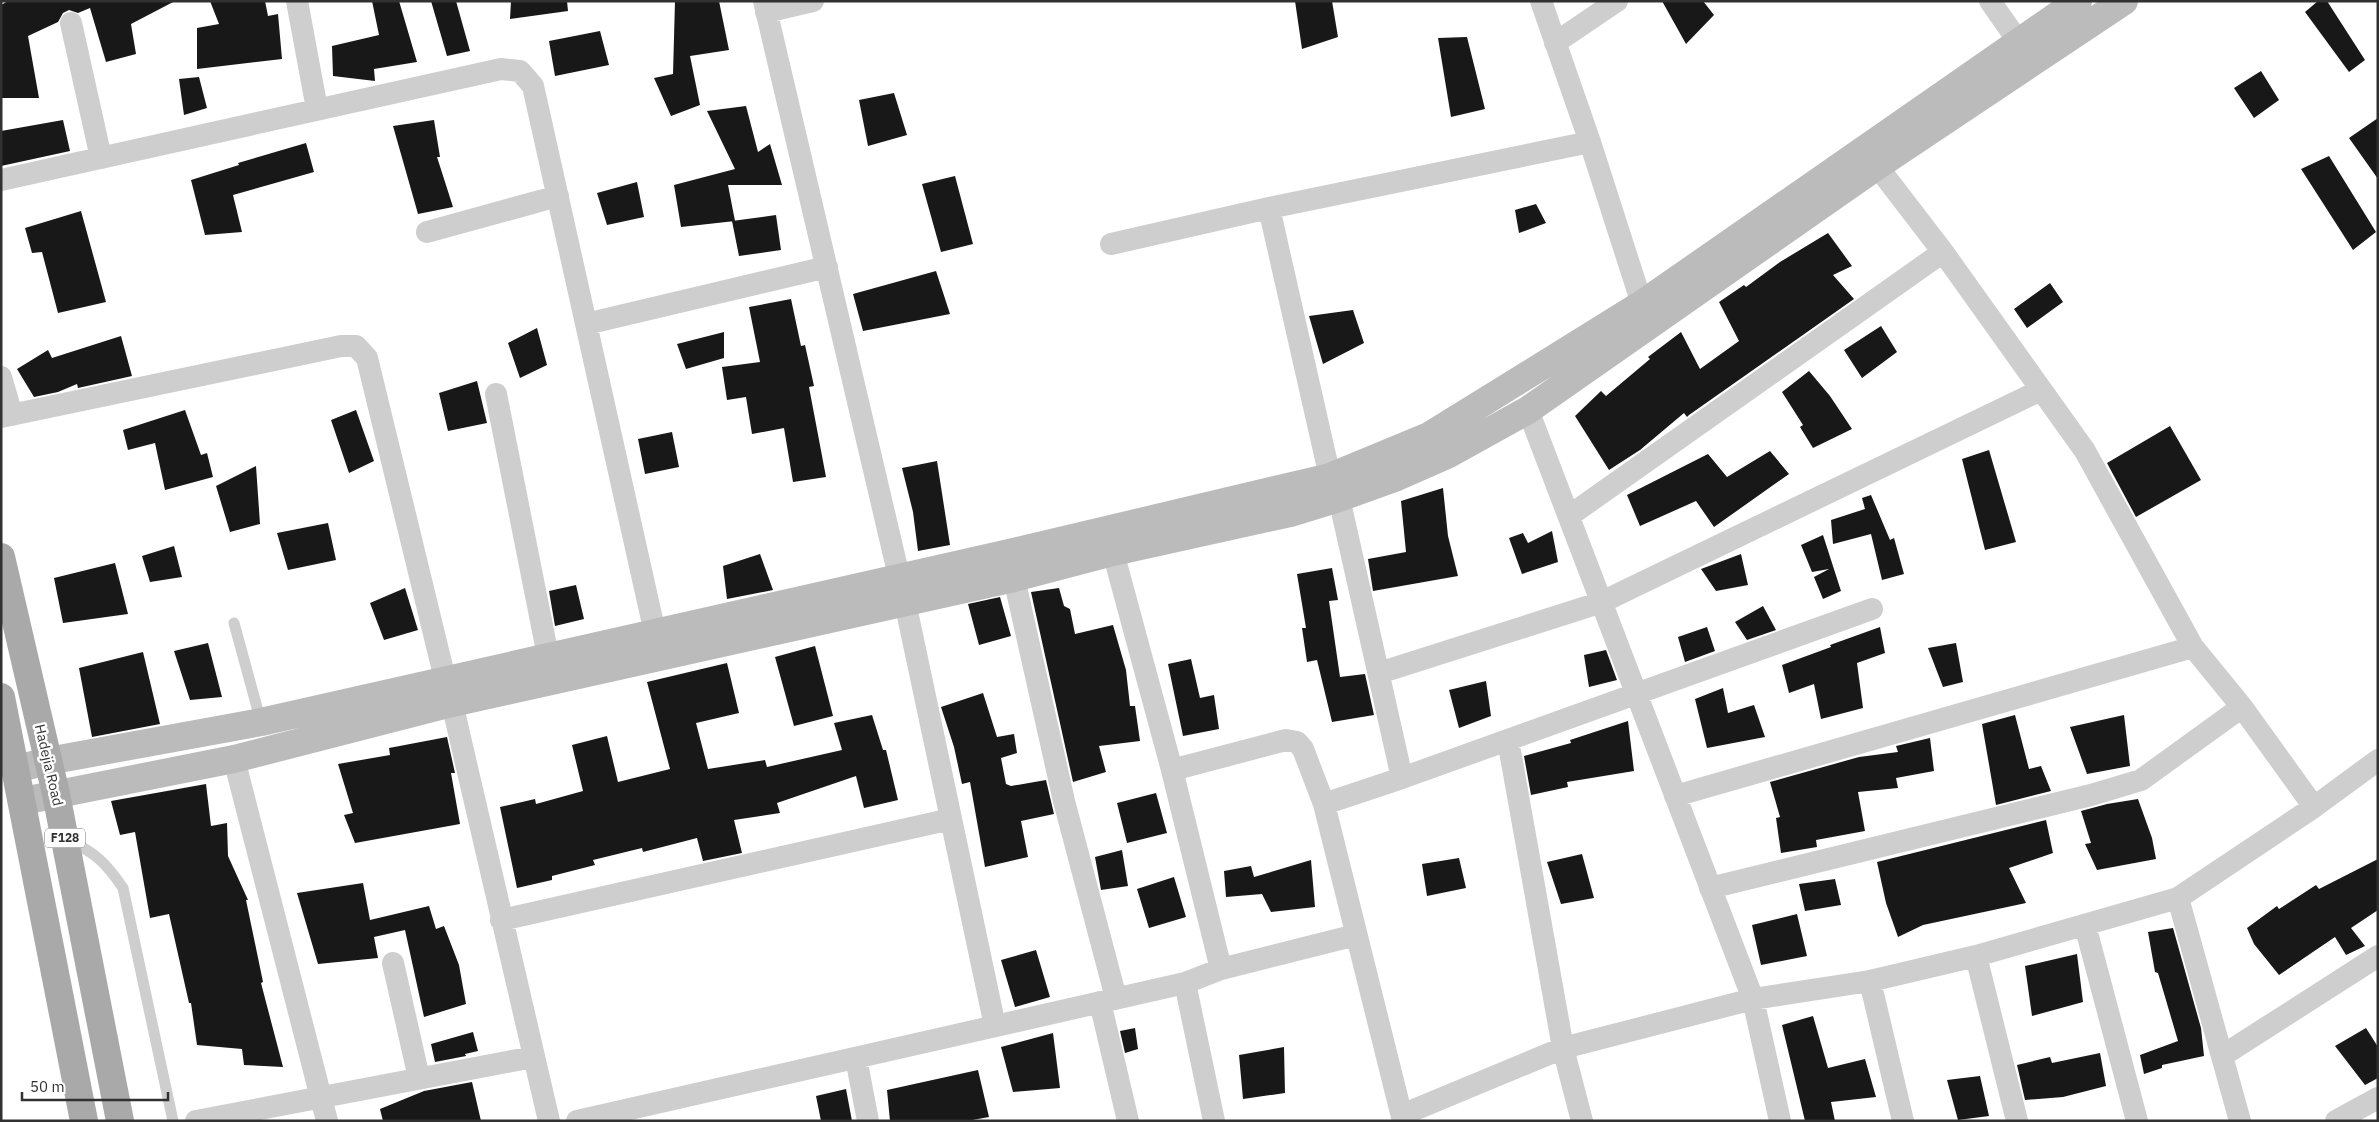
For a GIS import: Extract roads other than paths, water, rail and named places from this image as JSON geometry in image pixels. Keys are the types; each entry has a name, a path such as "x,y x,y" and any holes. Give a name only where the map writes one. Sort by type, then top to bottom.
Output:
{"main road":[{"name":"Hadejia Road","path":"1,557 56,794 120,1121"},
{"name":"F128","path":"3,711 23,801 84,1121"}],"street":[{"path":"297,1 318,109"},
{"path":"813,1 765,7 902,590 995,1026"},
{"path":"1541,1 1590,142 1642,304"},
{"path":"1555,43 1617,1"},
{"path":"1990,1 2018,41"},
{"path":"23,801 234,760 448,691 548,656 655,633 902,590 1014,578 1113,552 1290,513 1429,436 1642,304 2078,1"},
{"path":"16,769 48,761 261,722 448,691 902,590 1335,488 1447,455 1528,410 1877,166 2124,1"},
{"path":"71,23 101,158"},
{"path":"1,180 501,69 520,71 533,86 655,633"},
{"path":"1111,244 1269,208 1590,142"},
{"path":"1877,166 1943,252 2085,451 2193,647 2242,707 2314,807"},
{"path":"426,232 558,196"},
{"path":"1269,208 1402,778"},
{"path":"1569,516 1943,252"},
{"path":"586,324 827,267"},
{"path":"1,377 7,416 341,346 356,346 366,358 448,691 549,1121"},
{"path":"1379,673 1602,602 2041,390"},
{"path":"496,394 548,656"},
{"path":"1528,410 1753,999 1780,1121"},
{"path":"1113,552 1172,770 1220,969"},
{"path":"1014,578 1108,1000 1128,1121"},
{"path":"1324,804 1402,778 1872,609"},
{"path":"1676,796 2193,647"},
{"path":"1710,888 2092,795 2141,780 2242,707"},
{"path":"1172,770 1286,740 1297,742 1303,749 1324,804 1402,1118 1563,1048 1753,999 1870,981 1976,956 2178,898 2314,807 2378,760"},
{"path":"1508,740 1563,1048 1582,1121"},
{"path":"234,760 327,1121"},
{"path":"501,920 951,819"},
{"path":"2178,898 2240,1121"},
{"path":"2085,925 2136,1121"},
{"path":"577,1121 1185,982 1220,969 1356,935"},
{"path":"1976,956 2017,1121"},
{"path":"2222,1056 2378,956"},
{"path":"393,963 419,1078"},
{"path":"1870,981 1903,1121"},
{"path":"1185,982 1214,1121"},
{"path":"196,1121 533,1057"},
{"path":"856,1058 868,1121"},
{"path":"2348,1118 2378,1098"}],"lane":[{"path":"234,624 261,722"},
{"path":"65,839 83,847 108,864 124,888 173,1121"}]}
